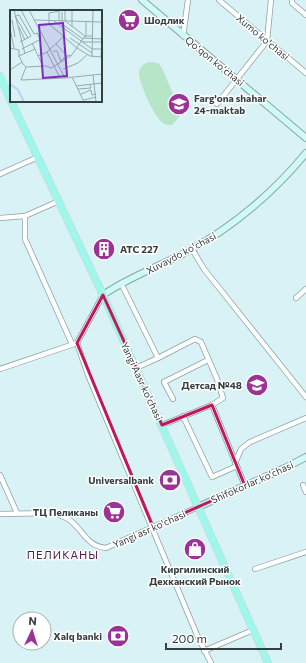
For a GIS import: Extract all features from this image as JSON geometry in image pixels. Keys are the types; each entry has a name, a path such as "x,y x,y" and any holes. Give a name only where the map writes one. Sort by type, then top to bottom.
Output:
{"main road":[{"name":"Yangi Aasr ko'chasi","path":"0,76 10,99"},
{"name":"Yangi Aasr ko'chasi","path":"11,102 103,295 268,663"}],"street":[{"name":"Qoʻqon koʻchasi","path":"142,0 306,138"},
{"path":"183,36 188,0"},
{"name":"Xumo ko'chasi","path":"220,0 306,73"},
{"path":"211,99 217,104 267,40 271,0"},
{"path":"292,0 292,3 306,15"},
{"name":"Xuvaydo ko'chasi","path":"103,295 121,283 192,249 228,227 254,206 306,153"},
{"path":"0,174 38,157"},
{"path":"0,218 25,216 59,201"},
{"path":"25,216 25,239 88,375 204,651 211,663"},
{"path":"192,249 204,268 306,397"},
{"path":"121,283 158,358"},
{"path":"296,298 306,289"},
{"path":"0,369 74,344 103,295"},
{"path":"136,368 195,339 201,342 217,379 223,398 212,405 162,425"},
{"path":"173,399 164,382 208,360"},
{"path":"212,405 245,486"},
{"path":"183,416 212,477 236,465 241,449 250,442 306,418"},
{"name":"Shifokorlar ko'chasi","path":"198,507 306,457"},
{"path":"0,475 17,513"},
{"path":"303,485 306,492"},
{"name":"Yangi asr ko'chasi","path":"0,514 54,513 61,515 72,522 90,543 99,548 106,548 198,507"},
{"path":"255,569 306,552"},
{"path":"204,651 253,630"}],"highlighted area":[{"path":"103,295 162,425 212,405 245,486 153,527 77,343"}],"green space":[{"path":"145,63 158,63 162,68 180,110 180,116 172,125 165,124 156,115 141,83 139,77 140,68"}],"place":[{"name":"Шодлик","path":"129,20"},
{"name":"Farg'ona shahar 24-maktab","path":"179,104"},
{"name":"АТС 227","path":"104,249"},
{"name":"Детсад №48","path":"257,385"},
{"name":"Universalbank","path":"170,480"},
{"name":"ТЦ Пеликаны","path":"114,512"},
{"name":"Киргилинский Дехканский Рынок","path":"195,549"},
{"name":"Xalq banki","path":"118,636"}],"district":[{"name":"ПЕЛИКАНЫ","path":"63,554"}]}
